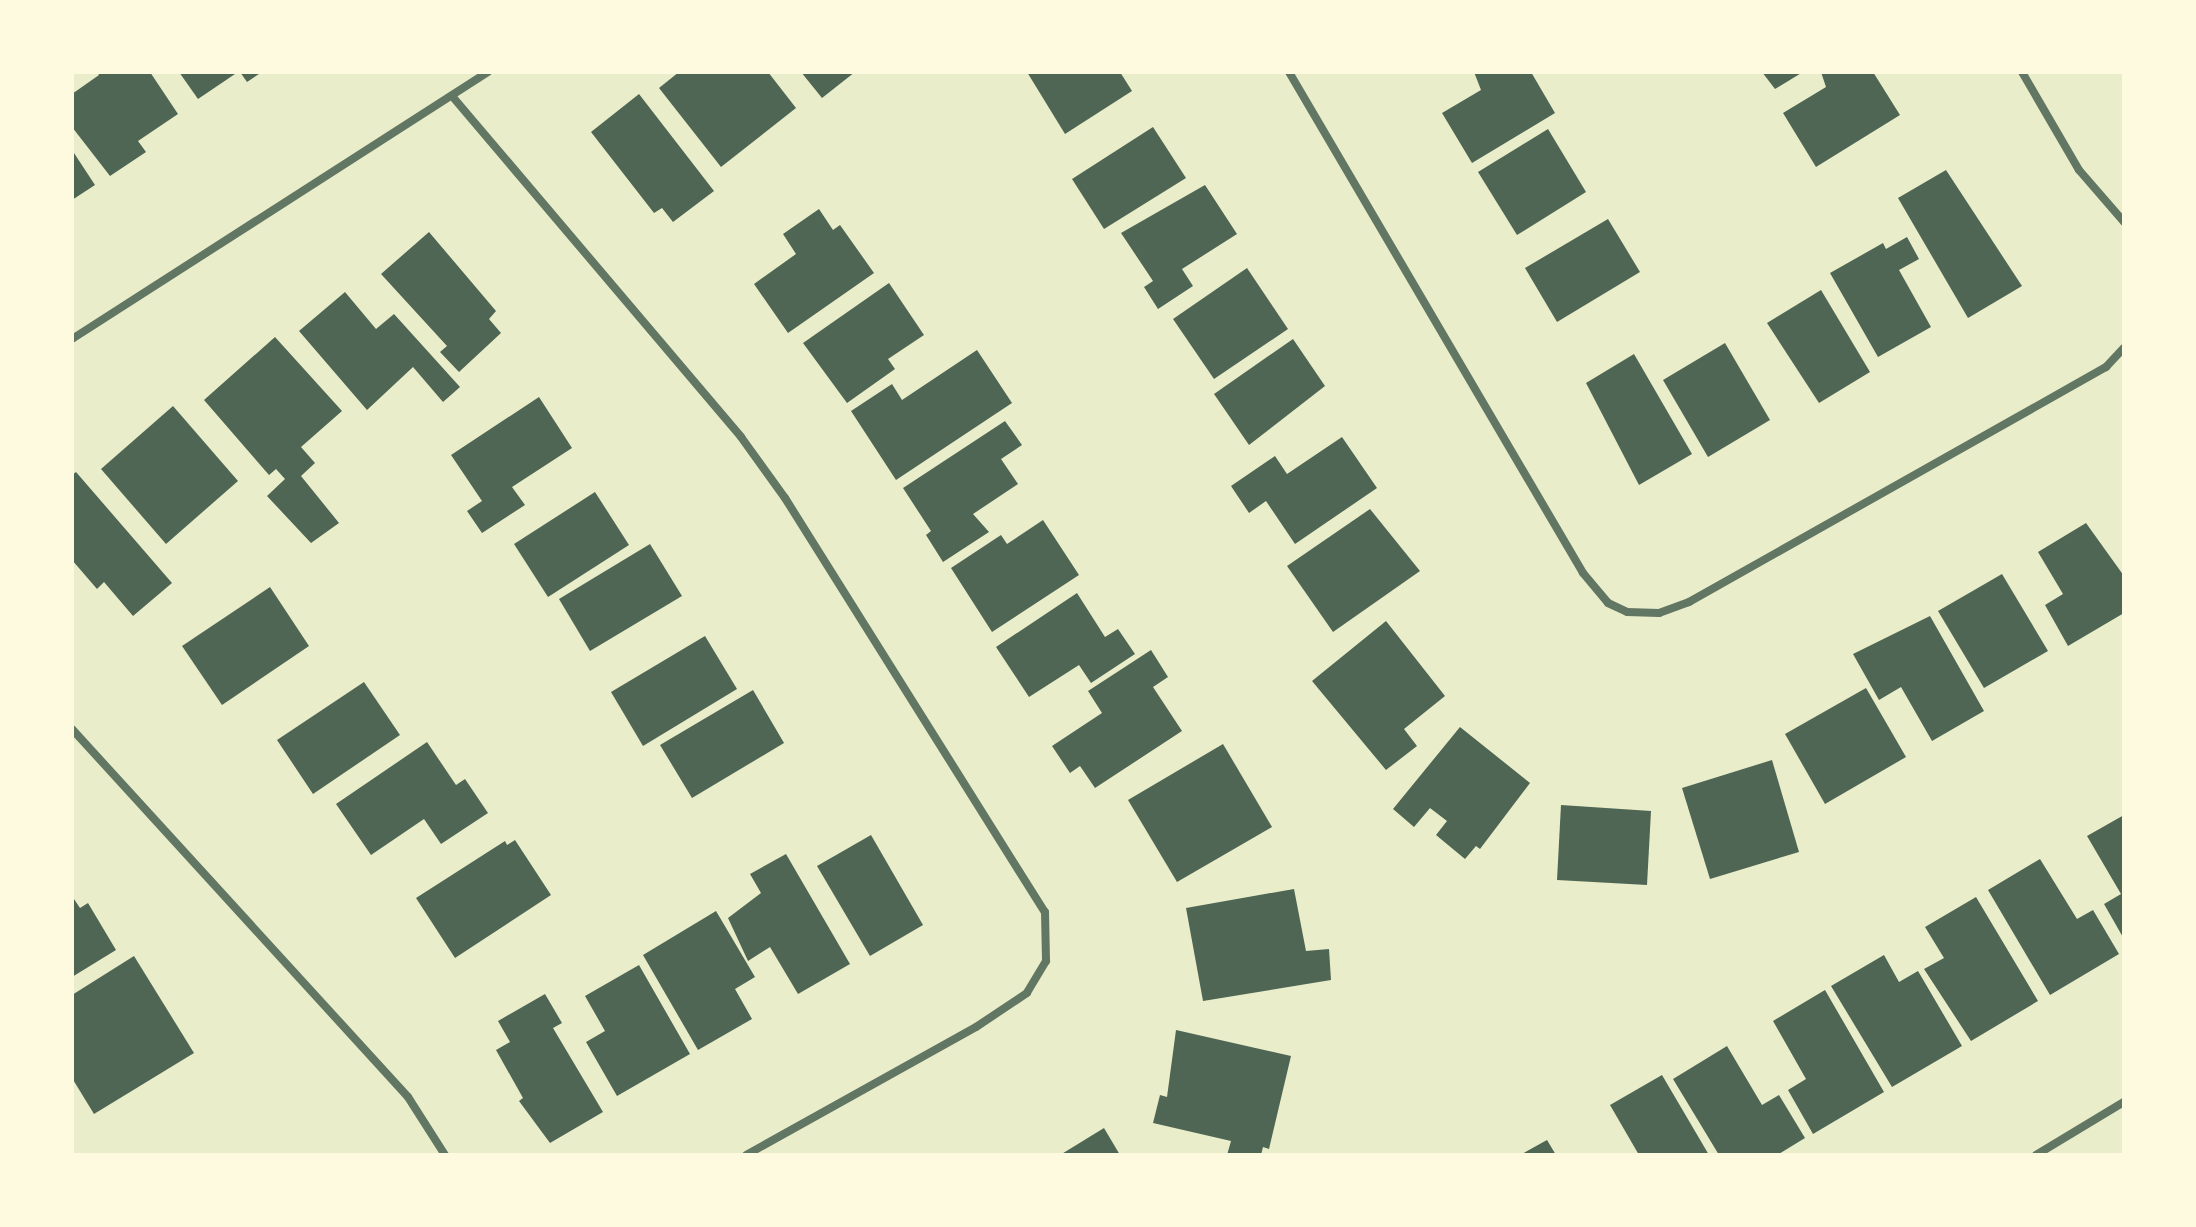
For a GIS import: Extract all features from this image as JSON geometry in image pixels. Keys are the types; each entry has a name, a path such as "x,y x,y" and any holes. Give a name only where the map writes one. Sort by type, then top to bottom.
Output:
{"street":[{"path":"72,339 488,72"},
{"path":"1289,72 1583,573 1608,603 1627,612 1659,613 1689,602 2106,367 2124,348"},
{"path":"2022,72 2079,170 2124,222"},
{"path":"452,96 768,473 1045,912 1046,961 1017,1001 746,1155"},
{"path":"72,729 408,1097 445,1155"},
{"path":"2036,1155 2124,1102"}],"building":[{"path":"97,72 150,72 178,114 138,141 146,152 110,176 72,127 72,94 99,75"},
{"path":"179,72 238,72 198,99"},
{"path":"240,72 262,72 247,82"},
{"path":"679,72 768,72 796,108 721,167 659,88"},
{"path":"801,72 855,72 822,98"},
{"path":"1027,72 1120,72 1132,91 1065,134"},
{"path":"1474,72 1531,72 1555,113 1472,163 1442,113 1481,90"},
{"path":"1762,72 1803,72 1775,89"},
{"path":"1821,72 1873,72 1900,115 1816,167 1783,113 1826,87"},
{"path":"639,94 714,191 673,222 662,208 654,213 591,132"},
{"path":"1153,127 1186,178 1104,229 1072,179"},
{"path":"1548,129 1586,192 1517,235 1478,172"},
{"path":"72,150 95,185 72,200"},
{"path":"1946,170 2022,286 1968,318 1898,198"},
{"path":"1205,185 1237,234 1182,269 1193,286 1158,309 1144,287 1153,281 1121,233"},
{"path":"819,209 833,230 840,225 874,273 788,333 754,284 796,254 783,234"},
{"path":"1608,219 1640,272 1557,322 1525,268"},
{"path":"429,232 496,311 489,319 501,333 459,372 440,352 447,346 381,274"},
{"path":"1907,237 1919,259 1899,270 1931,327 1878,357 1830,273 1883,243 1886,249"},
{"path":"1247,268 1288,329 1214,379 1173,319"},
{"path":"889,283 924,335 888,359 895,369 847,403 803,343"},
{"path":"1821,290 1870,372 1819,403 1767,323"},
{"path":"345,292 376,329 394,314 460,387 443,402 413,367 367,410 299,331"},
{"path":"275,337 342,411 301,447 315,463 301,476 339,523 311,543 267,496 285,479 276,469 269,475 204,400"},
{"path":"1293,339 1325,386 1249,445 1214,394"},
{"path":"1725,343 1770,420 1708,457 1663,380"},
{"path":"977,350 1012,403 896,480 851,411 892,384 902,400"},
{"path":"1634,354 1692,454 1639,485 1586,383"},
{"path":"539,397 572,448 512,487 525,505 482,533 467,511 482,501 451,455"},
{"path":"173,406 238,481 166,544 101,469"},
{"path":"1005,421 1022,445 1001,459 1018,484 973,514 989,532 943,562 926,535 931,531 903,488"},
{"path":"1342,437 1377,488 1295,544 1266,501 1249,513 1231,486 1275,456 1287,474"},
{"path":"76,472 172,583 133,616 104,582 97,589 72,560 72,475"},
{"path":"595,492 629,545 548,597 514,544"},
{"path":"1370,509 1420,571 1333,632 1287,566"},
{"path":"1043,520 1079,575 992,632 951,568 1001,535 1007,544"},
{"path":"2086,523 2124,576 2124,613 2068,646 2045,605 2063,594 2038,552"},
{"path":"650,544 682,596 590,651 559,599"},
{"path":"2002,574 2048,651 1984,688 1938,611"},
{"path":"270,587 309,646 222,705 182,646"},
{"path":"1077,593 1105,637 1118,629 1135,654 1091,683 1079,665 1029,697 996,647"},
{"path":"1930,616 1984,711 1932,741 1901,687 1879,700 1853,654"},
{"path":"1386,621 1445,696 1404,729 1417,746 1386,770 1312,681"},
{"path":"705,636 737,689 643,746 611,692"},
{"path":"1151,650 1168,677 1153,687 1182,731 1095,788 1080,766 1070,773 1052,746 1102,713 1088,691"},
{"path":"364,682 400,735 313,794 277,740"},
{"path":"1866,688 1906,757 1825,804 1785,734"},
{"path":"753,690 784,743 692,798 660,745"},
{"path":"1460,727 1530,783 1480,849 1476,846 1465,859 1436,835 1447,821 1430,808 1414,827 1393,809"},
{"path":"427,742 456,785 465,779 488,813 441,844 424,819 371,855 336,804"},
{"path":"1223,744 1272,827 1177,882 1128,800"},
{"path":"1772,760 1799,852 1710,879 1682,788"},
{"path":"1561,805 1651,811 1647,885 1557,880"},
{"path":"2124,815 2124,939 2104,904 2121,894 2087,836"},
{"path":"871,835 923,925 870,956 817,866"},
{"path":"515,840 551,895 455,958 416,898 505,841 507,845"},
{"path":"786,854 850,964 798,994 770,947 748,961 728,918 761,893 750,874"},
{"path":"2040,859 2077,919 2093,910 2119,954 2050,995 1988,890"},
{"path":"1294,889 1306,951 1329,949 1331,980 1203,1001 1186,908"},
{"path":"72,896 80,908 88,903 116,950 72,977"},
{"path":"1976,897 2038,1001 1971,1041 1924,969 1944,958 1925,927"},
{"path":"716,911 755,977 735,989 752,1019 698,1050 643,955"},
{"path":"1884,955 1899,982 1918,971 1962,1046 1892,1087 1831,986"},
{"path":"134,956 194,1053 94,1114 72,1078 72,995"},
{"path":"639,965 690,1054 617,1096 586,1042 605,1031 585,996"},
{"path":"1825,990 1884,1092 1813,1134 1788,1090 1806,1079 1773,1021"},
{"path":"545,994 562,1023 553,1028 603,1112 550,1143 519,1101 523,1098 496,1050 510,1042 498,1021"},
{"path":"1176,1030 1291,1056 1269,1149 1263,1147 1261,1155 1227,1155 1231,1141 1153,1123 1160,1095 1167,1097"},
{"path":"1727,1046 1762,1105 1779,1095 1805,1138 1777,1155 1719,1155 1673,1079"},
{"path":"1662,1075 1709,1155 1639,1155 1610,1105"},
{"path":"1104,1128 1120,1155 1060,1155"},
{"path":"1547,1140 1556,1155 1520,1155"}]}
